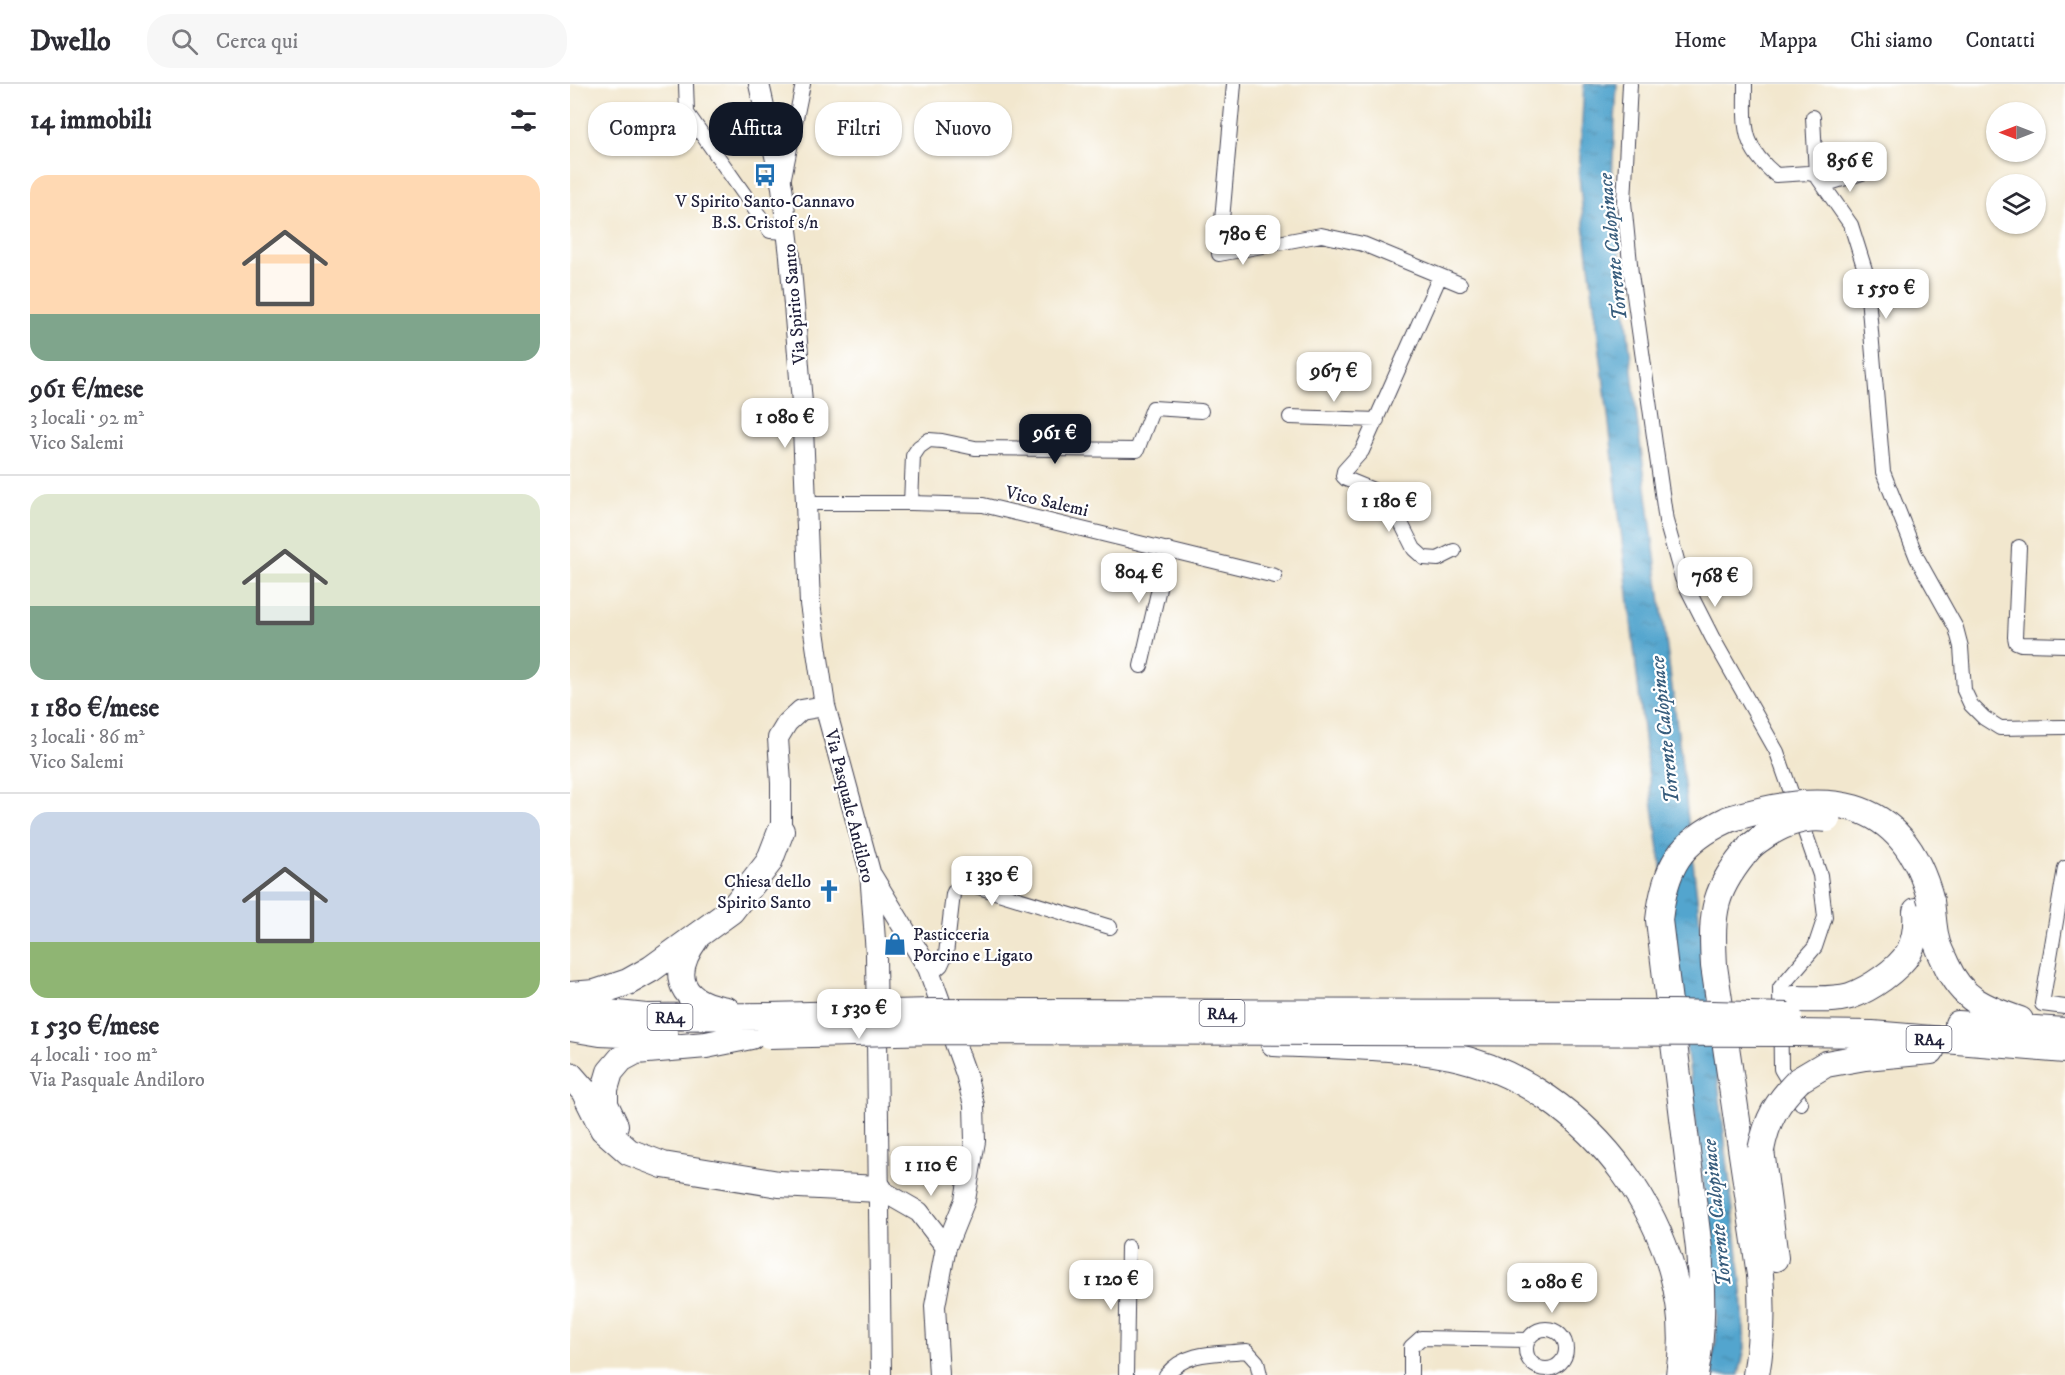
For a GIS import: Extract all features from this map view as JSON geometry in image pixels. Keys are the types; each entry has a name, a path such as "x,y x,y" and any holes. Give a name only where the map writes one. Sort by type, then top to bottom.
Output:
{"highway":[{"path":"1695,1375 1701,1337 1702,1294 1699,1249 1659,920 1662,896 1672,868 1696,837 1729,819 1760,810 1814,802 1843,805 1867,812 1898,833 1921,868 1924,906 1937,944 1960,989 1974,1000 2055,1040"},
{"path":"1755,1375 1761,1341 1763,1310 1760,1275 1714,966 1712,927 1719,893 1731,869 1751,846 1768,832 1790,823 1818,818 1841,821 1879,837 1896,852 1908,873 1916,899 1924,906"},
{"path":"570,994 595,993 628,981 651,969 731,911 769,862 780,831"},
{"path":"1794,1016 1828,1000 1850,996 1874,985 1893,969 1909,952 1924,906"},
{"path":"698,936 687,950 682,966 682,984 689,996 709,1007 763,1029"},
{"name":"RA4","path":"570,1009 763,1029 938,1031 1215,1031 1794,1016"},
{"name":"RA4","path":"570,1028 600,1033 662,1036 763,1029 932,1012 1675,1013 1794,1016 1872,1034 2055,1040"},
{"path":"629,1152 605,1104 605,1089 610,1072 621,1059 636,1051 706,1045 763,1029"},
{"path":"1215,1031 1267,1043 1387,1048 1452,1056 1491,1068 1534,1090 1566,1112 1596,1138 1629,1179 1651,1216 1674,1274 1679,1298 1682,1340 1679,1375"},
{"path":"1774,1375 1778,1343 1779,1296 1761,1150 1765,1130 1774,1109 1783,1096 1800,1091 1826,1064 1864,1057 1929,1051 2002,1053 2055,1040"},
{"path":"570,1075 584,1091 603,1129 629,1152 663,1165 779,1184 879,1189"}],"street":[{"path":"686,84 687,113 770,231 787,232"},
{"name":"Via Spirito Santo","path":"759,84 782,187 787,232 802,403 810,604 825,706"},
{"path":"782,187 803,84"},
{"path":"1234,84 1219,254 1321,235 1363,244 1460,284"},
{"path":"1630,84 1624,202 1631,274 1666,521 1682,578 1712,637 1777,752 1820,874 1825,917 1815,947 1780,988 1781,1069 1800,1091"},
{"path":"1745,84 1745,124 1750,145 1762,164 1776,176 1808,173 1820,180 1851,225 1866,273 1882,472 1917,558 1956,628 1961,647 1964,690 1971,705 1984,718 2000,728 2065,727"},
{"path":"1813,117 1820,180"},
{"path":"1820,180 1868,171"},
{"path":"1440,276 1362,451 1344,471 1343,476 1373,490 1390,513 1401,523 1414,549 1424,558 1438,559 1454,551"},
{"path":"910,502 914,456 919,447 929,440 975,448 1137,450 1152,408 1201,411"},
{"path":"1290,417 1377,420"},
{"name":"Vico Salemi","path":"806,503 910,502 983,505 1275,576"},
{"path":"2019,548 2016,642 2065,645"},
{"path":"1141,666 1168,549"},
{"path":"780,831 781,783 778,738 787,723 801,710 825,706"},
{"name":"Via Pasquale Andiloro","path":"825,706 870,872 876,954 879,1083 881,1375"},
{"path":"2065,868 2042,1004 2065,1007"},
{"path":"870,872 930,975 966,1074 974,1105 975,1141 965,1200 946,1247 935,1306 939,1375"},
{"path":"930,975 941,965 946,954 953,894 957,887 963,884 1110,927"},
{"path":"879,1189 919,1212 946,1247"},
{"path":"1126,1375 1128,1247"},
{"path":"1411,1375 1411,1347 1421,1338 1528,1340"},
{"path":"1166,1375 1180,1361 1197,1354 1247,1351 1257,1362 1260,1375"}],"water":[{"name":"Torrente Calopinace","path":"1584,84 1617,84 1612,177 1637,418 1680,749 1742,1290 1745,1348 1739,1375 1708,1375 1716,1341 1717,1295 1690,1075 1646,756 1609,423 1583,216 1579,175"}],"place":[{"name":"V Spirito Santo-Cannavo B.S. Cristof s/n","path":"765,175"},
{"name":"Chiesa dello Spirito Santo","path":"829,891"},
{"name":"Pasticceria Porcino e Ligato","path":"895,944"}]}
